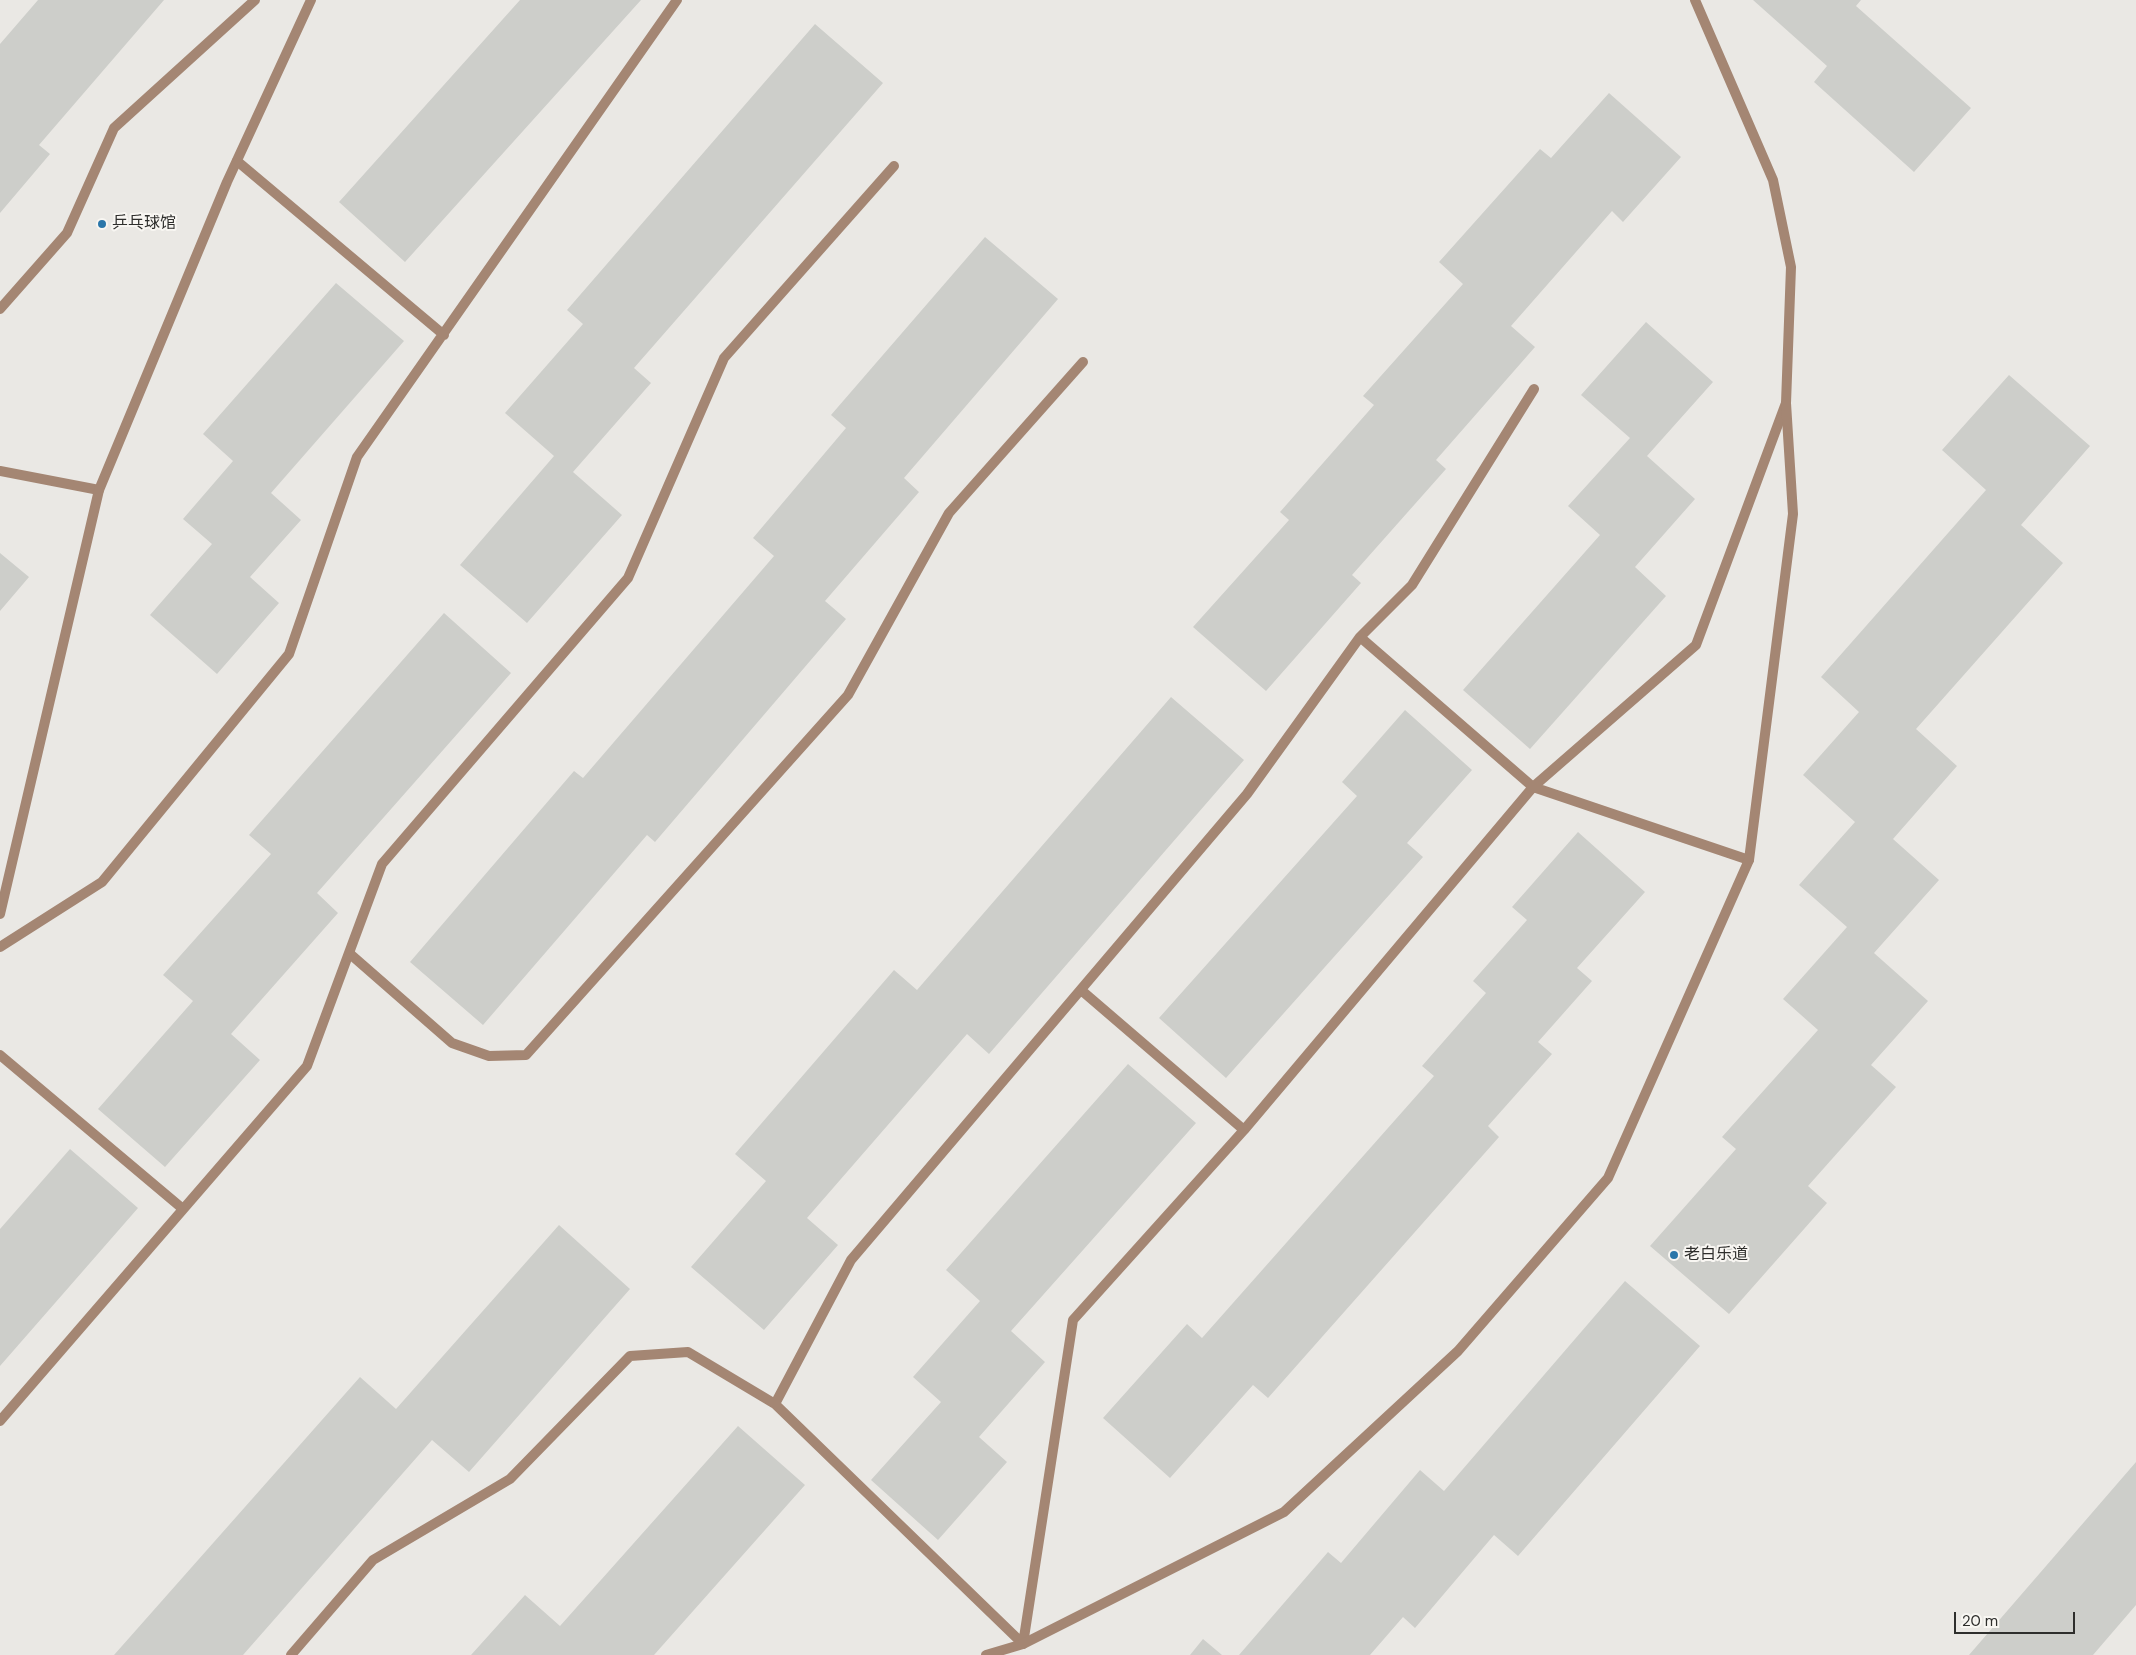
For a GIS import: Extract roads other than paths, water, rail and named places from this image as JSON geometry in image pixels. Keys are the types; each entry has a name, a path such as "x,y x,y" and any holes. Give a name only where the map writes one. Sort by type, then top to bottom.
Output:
{"street":[{"path":"0,309 67,233 114,128 255,0"},
{"path":"0,914 99,490 237,161 311,0"},
{"path":"0,947 102,882 289,654 357,457 678,0"},
{"path":"986,1655 1023,1644 1284,1512 1458,1351 1608,1178 1749,860 1793,514 1786,403 1791,267 1773,180 1694,0"},
{"path":"237,161 444,335"},
{"path":"0,1422 307,1066 382,864 628,578 724,358 894,166"},
{"path":"349,953 452,1043 489,1056 526,1055 848,695 949,513 1083,362"},
{"path":"775,1404 851,1260 1247,794 1360,637 1412,585 1534,389"},
{"path":"1023,1644 1073,1320 1244,1130 1533,787 1696,645 1786,403"},
{"path":"0,472 99,490"},
{"path":"1360,637 1533,787 1749,860"},
{"path":"1081,990 1244,1130"},
{"path":"0,1056 183,1209"},
{"path":"291,1655 374,1560 510,1479 630,1356 688,1352 775,1404 1023,1644"}],"place":[{"name":"乒乓球馆","path":"102,224"},
{"name":"老白乐道","path":"1674,1255"}]}
